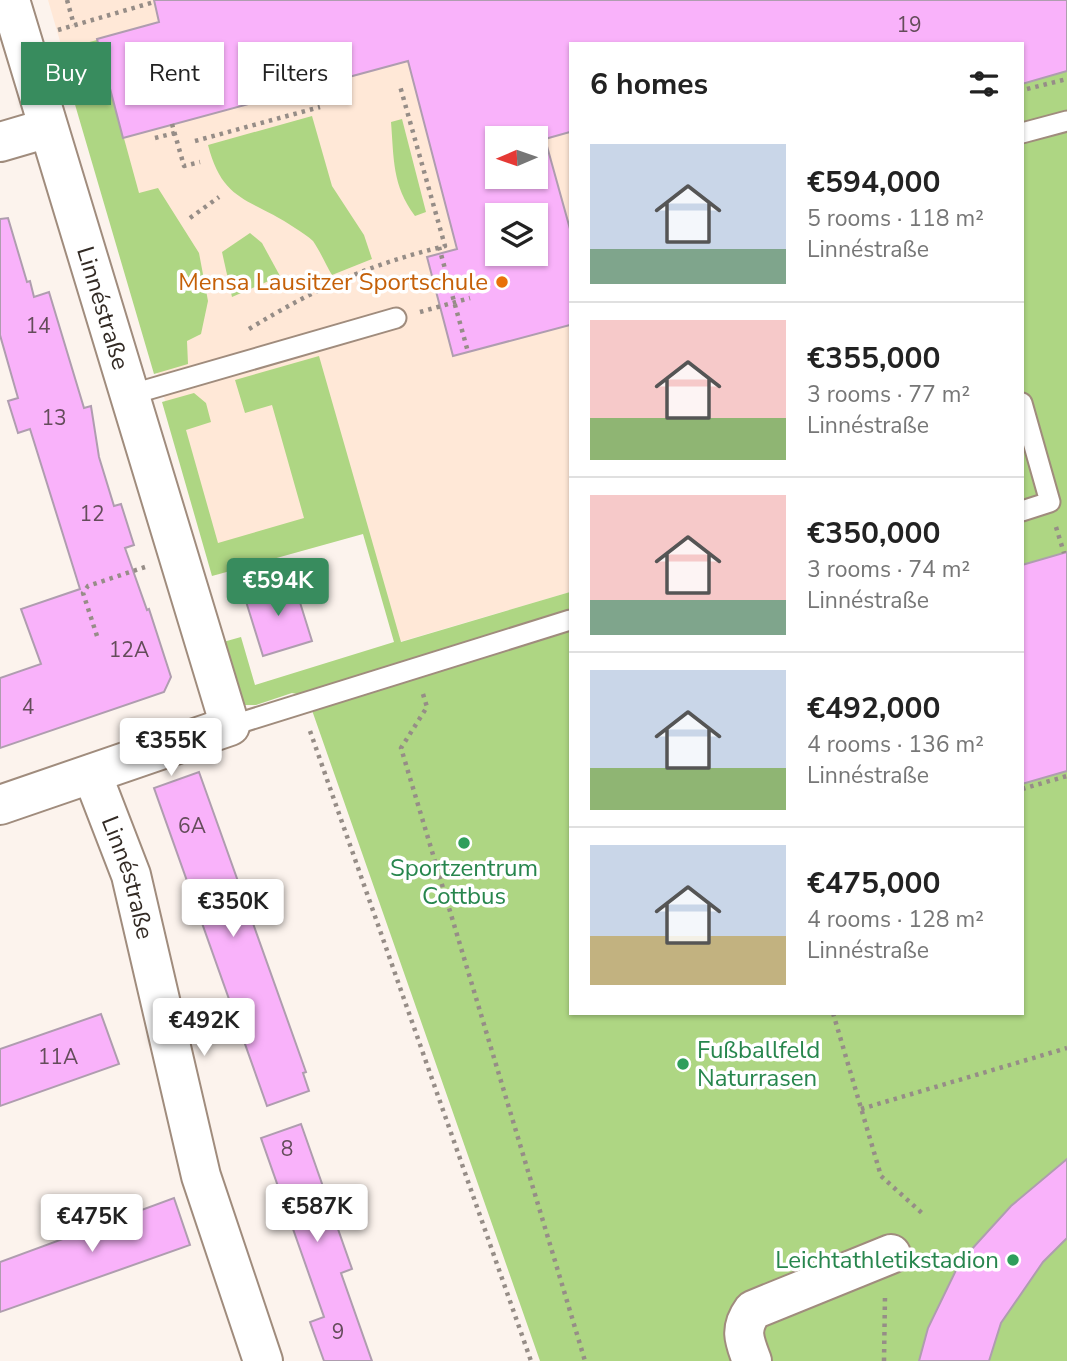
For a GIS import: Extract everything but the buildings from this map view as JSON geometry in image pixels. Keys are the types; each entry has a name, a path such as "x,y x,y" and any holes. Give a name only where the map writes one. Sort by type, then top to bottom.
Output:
{"street":[{"name":"Linnéstraße","path":"10,0 230,726"},
{"path":"0,142 48,128"},
{"path":"0,805 230,726"},
{"name":"Linnéstraße","path":"92,774 131,874 201,1176 263,1361"},
{"path":"752,1361 743,1337 744,1323 753,1310 891,1254"}],"lane":[{"path":"1024,132 1067,121"},
{"path":"129,395 397,318"},
{"path":"1024,409 1050,502 1024,511"},
{"path":"230,726 569,620"}],"path":[{"path":"67,0 74,25"},
{"path":"54,31 154,2"},
{"path":"1027,89 1067,79"},
{"path":"245,331 316,289 359,271 444,246 400,86"},
{"path":"195,141 320,107"},
{"path":"172,124 184,166 200,162"},
{"path":"155,138 175,134"},
{"path":"190,218 219,197"},
{"path":"439,247 468,352"},
{"path":"432,309 470,298"},
{"path":"1053,518 1064,553"},
{"path":"97,636 83,593 88,586 144,567"},
{"path":"427,708 401,748 585,1361"},
{"path":"309,727 531,1361"},
{"path":"1024,788 1067,776"},
{"path":"834,1015 881,1176 923,1214"},
{"path":"860,1109 1067,1048"},
{"path":"884,1361 886,1282 891,1254"}],"shaded area":[{"path":"48,0 714,0 569,42 569,592 396,643 364,533 216,575 79,105 111,105 111,42 60,42"}],"green space":[{"name":"Sportzentrum Cottbus","path":"1067,0 1067,1361 540,1361 307,696 292,693 256,705 243,705 216,644 241,637 255,685 394,642 363,534 212,576 162,402 194,393 206,403 211,422 186,430 218,543 304,518 272,405 245,413 235,380 319,356 401,642 569,592 569,1015 1024,1015 1024,42"},
{"path":"111,91 139,193 158,188 199,253 208,301 201,334 187,341 188,364 154,374 75,105 111,105"},
{"path":"312,116 332,186 364,235 372,259 332,275 311,239 231,189 214,164 208,145"},
{"path":"402,119 426,212 415,216 402,193 394,160 391,122"},
{"path":"250,233 262,243 280,276 232,297 222,252"}],"place":[{"name":"Mensa Lausitzer Sportschule","path":"502,282"},
{"name":"Sportzentrum Cottbus","path":"464,843"},
{"name":"Fußballfeld Naturrasen","path":"683,1064"},
{"name":"Leichtathletikstadion","path":"1013,1260"}]}
